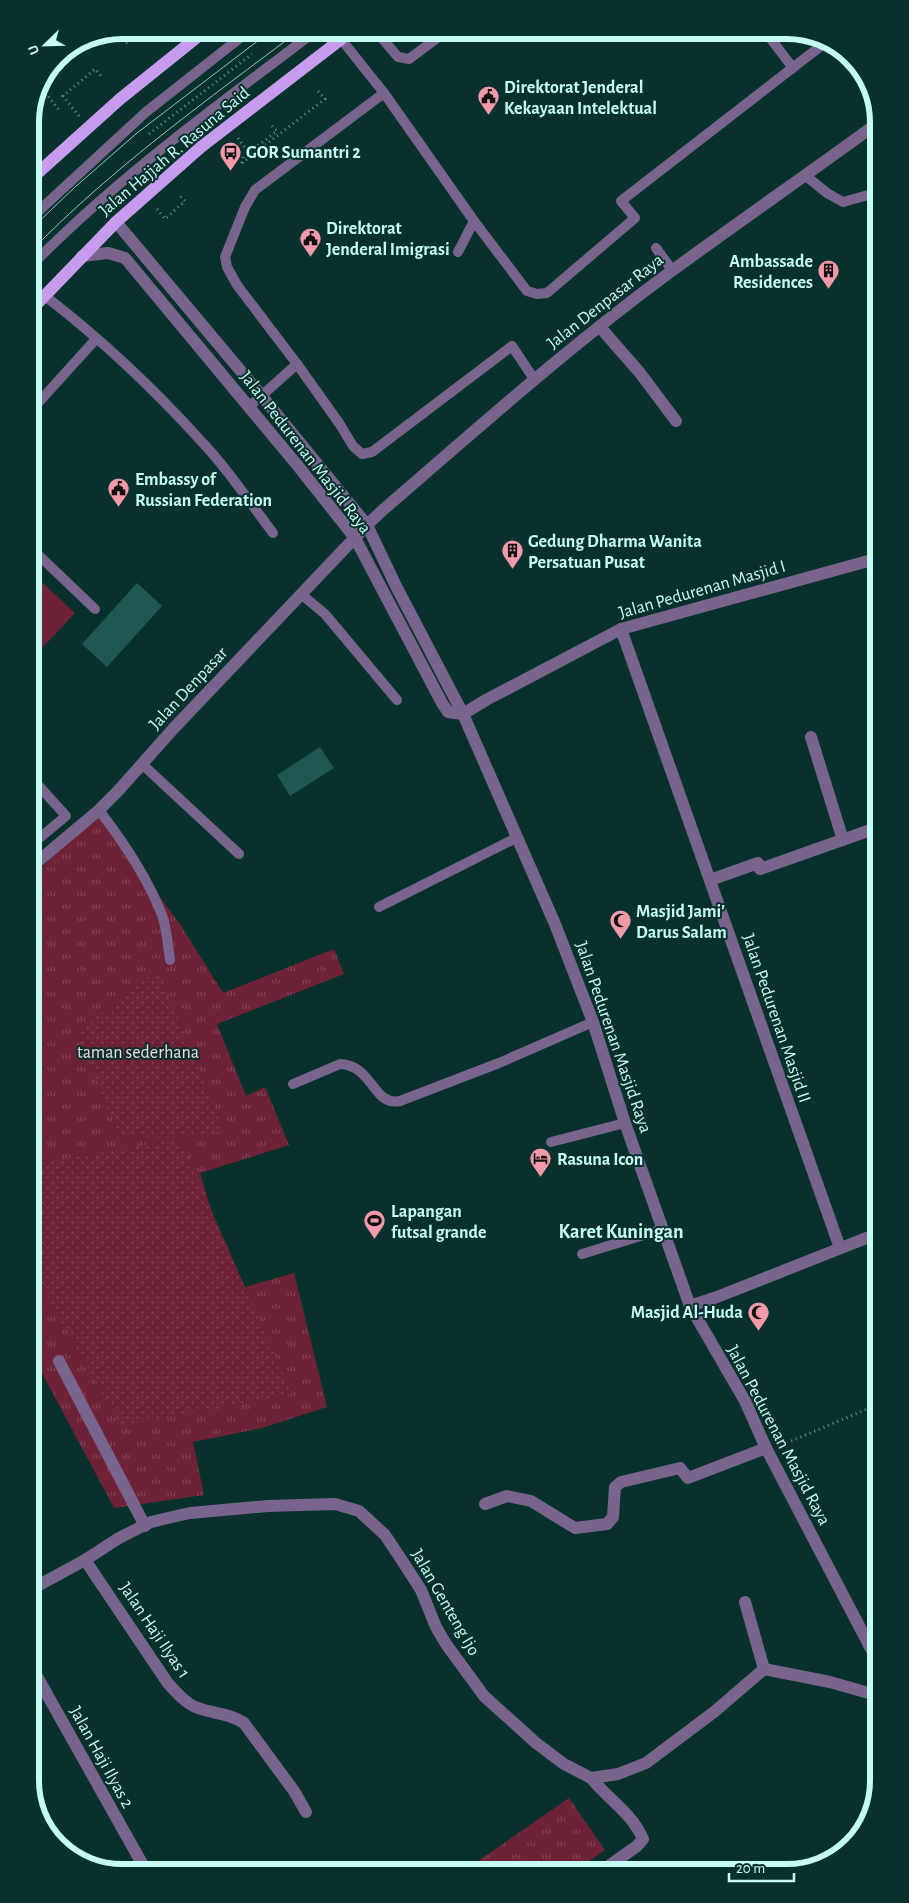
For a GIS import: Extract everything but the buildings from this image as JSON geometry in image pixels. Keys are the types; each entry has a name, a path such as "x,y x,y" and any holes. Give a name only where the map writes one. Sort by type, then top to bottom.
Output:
{"main road":[{"path":"39,172 120,98 195,39"},
{"name":"Jalan Hajjah R. Rasuna Said","path":"39,302 116,222 201,148 341,39"}],"street":[{"name":"Jalan Denpasar Raya","path":"367,525 534,379 672,270 870,129"},
{"name":"Jalan Pedurenan Masjid Raya","path":"116,222 367,525 396,586 463,714 555,924 593,1022 625,1123 690,1306 745,1401 766,1450 870,1635"},
{"name":"Jalan Pedurenan Masjid Raya","path":"82,256 108,253 125,258 249,407 355,538 442,703 448,712 463,714"},
{"path":"600,327 640,373 676,421"},
{"name":"Jalan Denpasar","path":"39,860 99,810 174,728 367,525"},
{"name":"Jalan Pedurenan Masjid I","path":"463,714 621,629 870,560"},
{"name":"Jalan Pedurenan Masjid II","path":"621,629 840,1248"},
{"path":"811,737 843,840"},
{"path":"710,880 758,863 760,869 870,830"},
{"path":"690,1306 717,1298 870,1236"},
{"path":"59,1361 145,1526"},
{"path":"485,1504 507,1496 531,1501 575,1528 607,1524 613,1517 615,1487 621,1482 680,1468 688,1478 766,1450"},
{"name":"Jalan Genteng Ijo","path":"39,1585 85,1560 119,1538 151,1522 190,1513 268,1506 335,1504 359,1511 385,1536 403,1562 421,1590 436,1627 446,1644 484,1696 536,1743 564,1764 591,1778"},
{"name":"Jalan Haji Ilyas 1","path":"85,1560 167,1682 178,1694 196,1708 236,1718 244,1723 294,1791 306,1812"},
{"path":"745,1602 764,1669"},
{"path":"591,1778 618,1774 646,1763 714,1712 764,1669"},
{"path":"764,1669 830,1682 870,1693"},
{"name":"Jalan Haji Ilyas 2","path":"39,1680 142,1864"},
{"path":"591,1778 603,1793 624,1811 638,1828 643,1839 611,1864"}],"lane":[{"path":"39,211 146,112 239,39"},
{"path":"39,258 89,211 170,142 304,39"},
{"path":"341,39 384,92 474,221 527,290 537,294 546,292 635,218 621,201 821,46"},
{"path":"383,39 398,57 409,59 436,39"},
{"path":"771,39 793,68"},
{"path":"384,92 256,190 245,207 224,257 227,267 237,285 297,364 353,446 362,454 372,452 512,346 534,379"},
{"path":"806,176 827,193 843,202 870,194"},
{"path":"458,252 474,221"},
{"path":"656,248 672,270"},
{"path":"45,296 132,371 203,443 273,533"},
{"path":"39,402 96,339"},
{"path":"249,407 297,364"},
{"path":"39,556 95,609"},
{"path":"301,594 325,614 397,700"},
{"path":"142,764 239,854"},
{"path":"39,786 66,816 39,838"},
{"path":"99,810 149,887 163,916 170,960"},
{"path":"379,907 516,838"},
{"path":"294,1084 340,1064 345,1064 361,1071 379,1094 394,1103 499,1063 593,1022"},
{"path":"551,1142 625,1123"},
{"path":"582,1254 663,1230"}],"path":[{"path":"66,100 63,96 95,69 101,76"},
{"path":"266,144 325,100 318,91"},
{"path":"45,92 60,112"},
{"path":"251,156 242,163 243,157 277,132 272,126"},
{"path":"162,215 165,218 185,201 180,196"},
{"path":"766,1450 870,1408"}],"green space":[{"path":"39,579 75,613 39,651"},
{"path":"98,814 180,924 223,993 334,949 344,974 217,1024 246,1096 265,1087 289,1145 200,1173 235,1290 294,1273 327,1407 262,1428 193,1442 204,1495 114,1508 39,1367 39,870"},
{"name":"taman sederhana","path":"158,969 224,1131 151,1138 117,1131 77,1033"},
{"path":"180,1139 292,1394 121,1425 39,1283 39,1163"},
{"path":"569,1798 605,1850 585,1864 474,1864"}],"shaded area":[{"path":"137,583 162,606 107,667 82,644"},
{"path":"320,747 334,768 290,796 277,775"}],"tram line":[{"path":"39,221 137,133 260,39"},
{"path":"39,243 127,163 288,39"}],"place":[{"name":"Direktorat Jenderal Kekayaan Intelektual","path":"488,116"},
{"name":"GOR Sumantri 2","path":"230,171"},
{"name":"Direktorat Jenderal Imigrasi","path":"310,257"},
{"name":"Ambassade Residences","path":"829,290"},
{"name":"Embassy of Russian Federation","path":"119,508"},
{"name":"Gedung Dharma Wanita Persatuan Pusat","path":"512,570"},
{"name":"Masjid Jami' Darus Salam","path":"620,940"},
{"name":"Rasuna Icon","path":"541,1178"},
{"name":"Lapangan futsal grande","path":"375,1240"},
{"name":"Masjid Al-Huda","path":"759,1331"}],"district":[{"name":"Karet Kuningan","path":"621,1231"}]}
